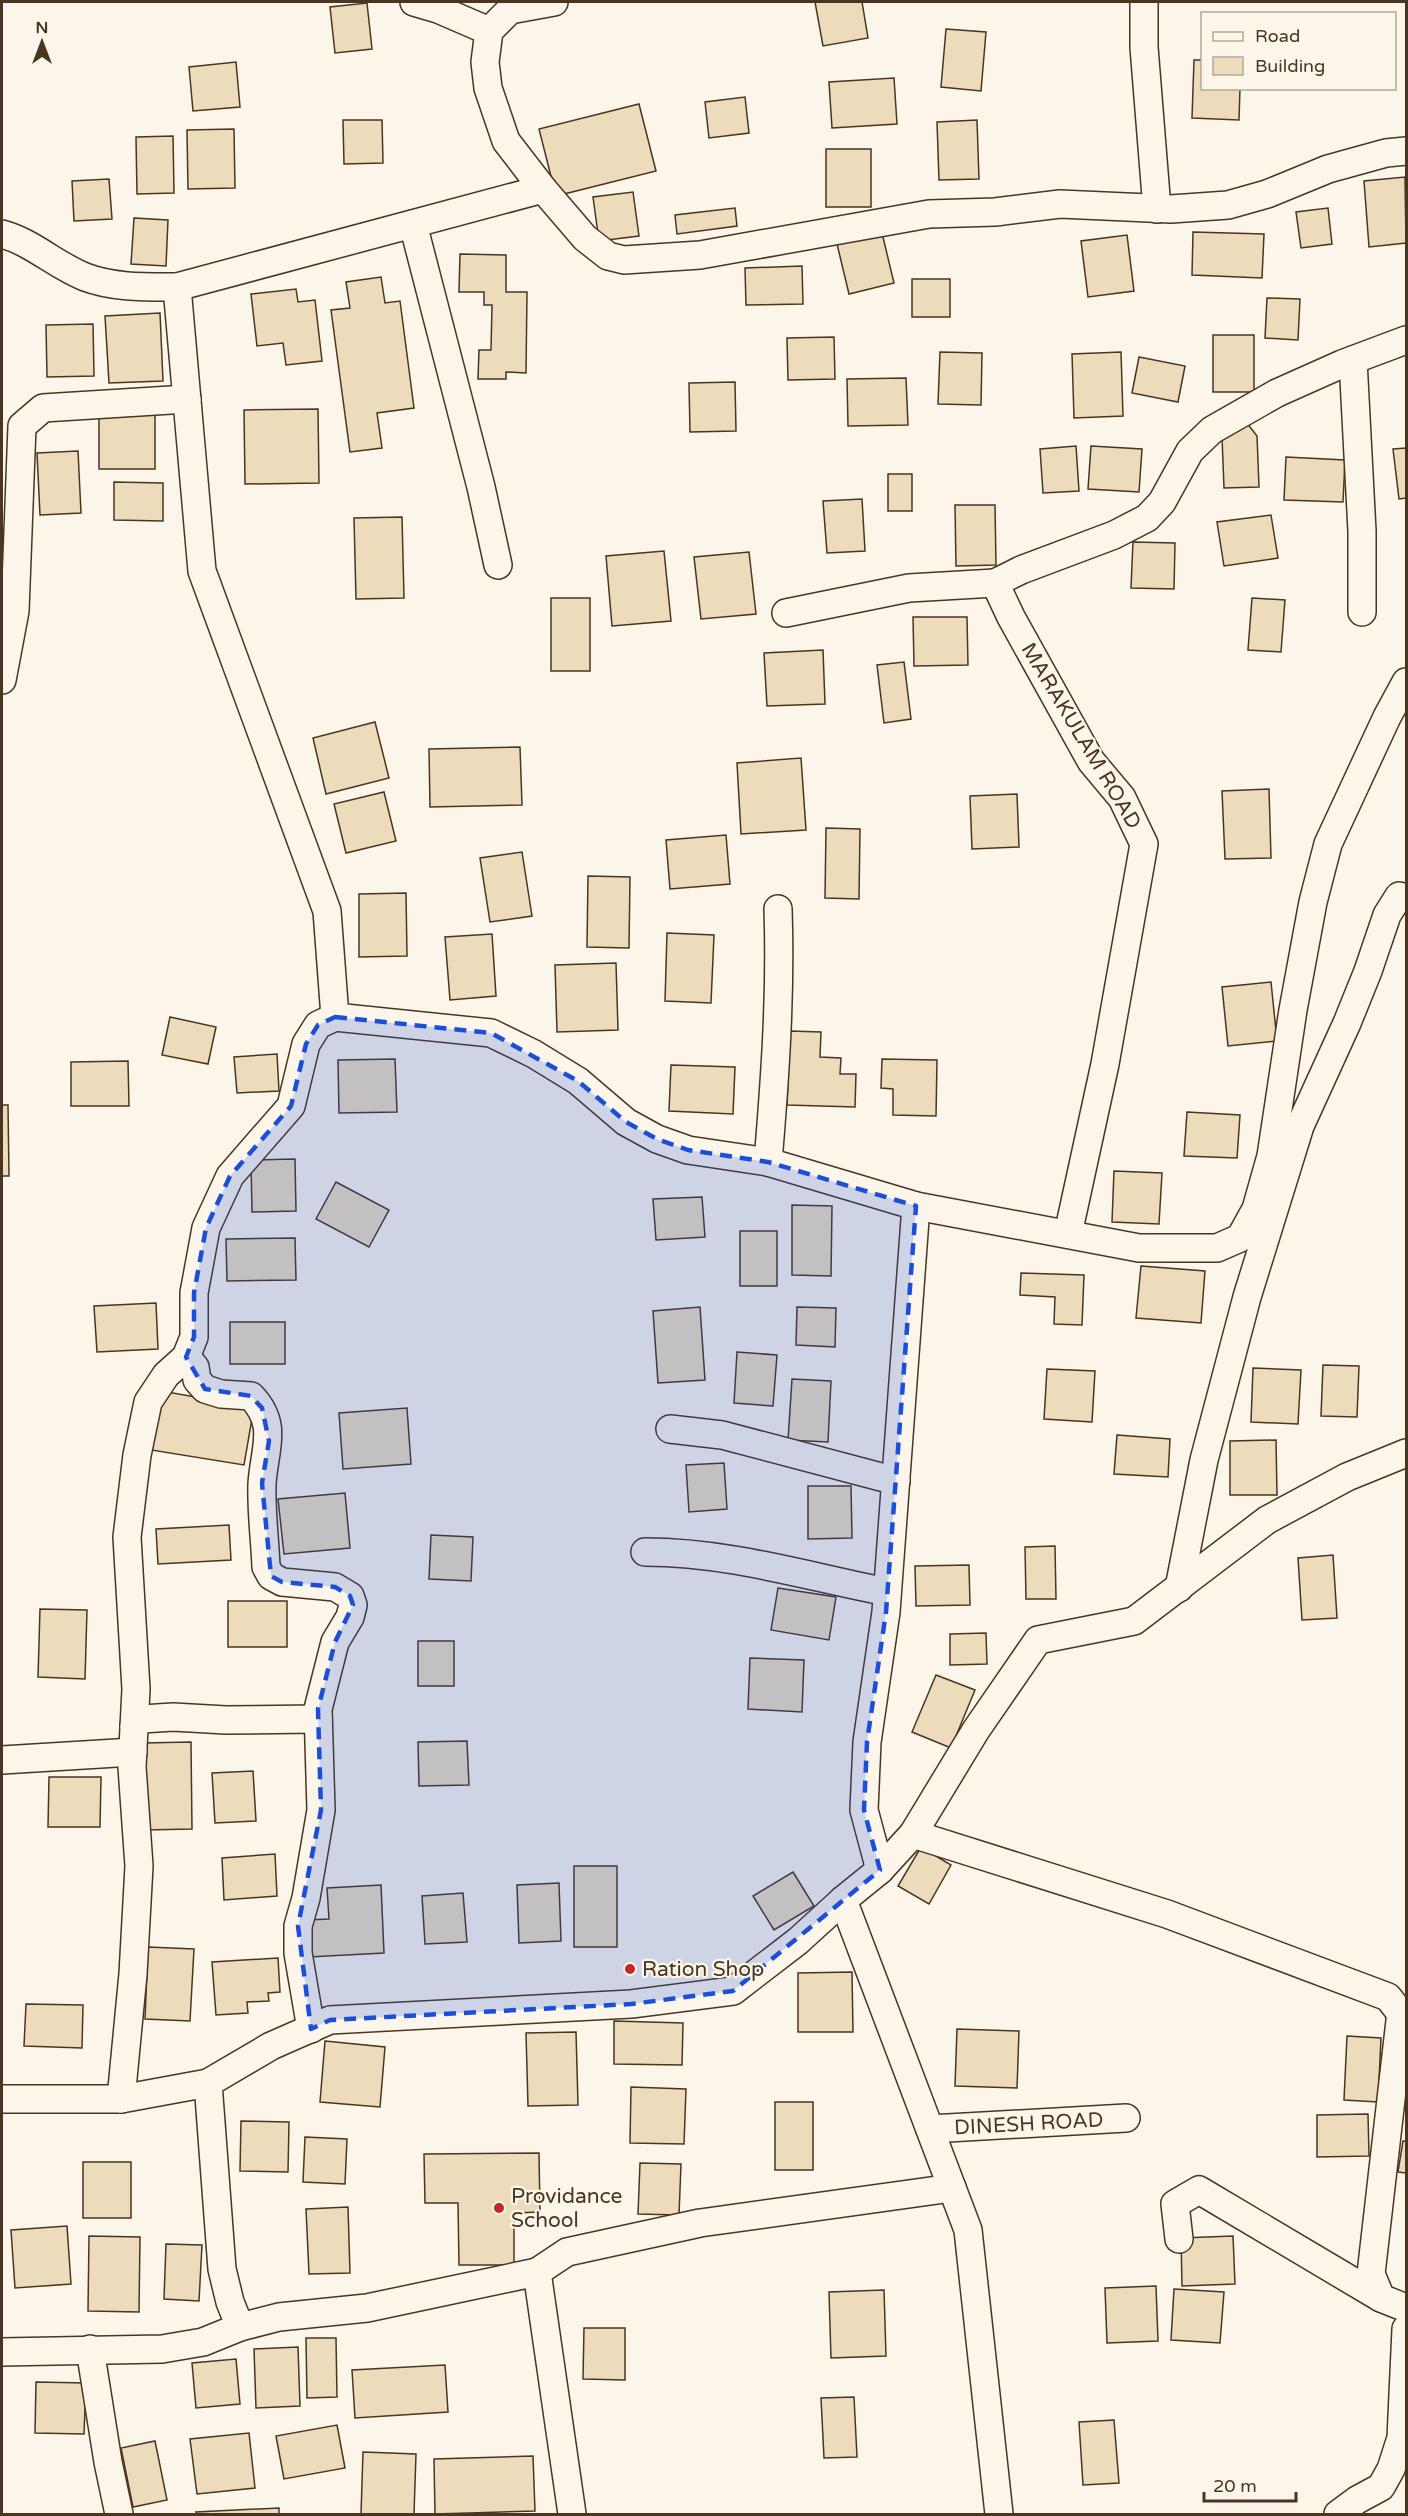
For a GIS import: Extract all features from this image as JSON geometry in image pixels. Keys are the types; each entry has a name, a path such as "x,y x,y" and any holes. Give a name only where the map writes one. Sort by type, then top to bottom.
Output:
{"street":[{"path":"414,2 476,19 554,2"},
{"path":"1144,2 1144,47 1157,209"},
{"path":"476,19 488,88 506,141 585,238 608,256 624,260 700,255 929,214 995,212 1060,204 1157,209 1228,205 1267,194 1328,169 1386,153 1407,151"},
{"path":"2,234 18,238 84,276 114,285 177,287 543,189"},
{"path":"413,224 481,487 498,565"},
{"path":"177,287 202,571 327,911 335,1017"},
{"path":"786,613 909,588 995,583 1021,570 1114,535 1147,518 1162,502 1190,451 1212,430 1277,393 1353,360 1407,340"},
{"path":"1353,360 1362,531 1362,612"},
{"path":"2,680 15,611 22,426 43,408 187,399"},
{"name":"MARAKULAM ROAD","path":"995,583 1017,628 1091,761 1122,798 1144,844 1105,1064 1068,1234"},
{"path":"121,2099 133,1974 139,1866 134,1739 136,1689 127,1537 137,1455 148,1402 166,1375 186,1357 195,1337 194,1293 206,1228 230,1176 291,1106 306,1044 318,1025 335,1017 491,1033 534,1054 578,1082 626,1122 657,1139 688,1150 768,1162 916,1206 1139,1248 1217,1248 1240,1238 1256,1209 1271,1156 1293,1010 1313,902 1328,844 1387,717 1407,682"},
{"path":"1179,1588 1210,1438 1247,1297 1300,1126 1360,992 1387,915 1399,896 1407,898"},
{"path":"768,1162 780,962 778,909"},
{"path":"880,1870 864,1810 867,1742 887,1592 916,1206"},
{"path":"186,1357 195,1367 197,1380 205,1389 221,1394 251,1396 262,1408 269,1442 262,1483 266,1567 271,1576 282,1582 335,1587 350,1596 353,1605 350,1617 335,1642 318,1709 321,1810 306,1898 298,1926 298,1953 311,2029"},
{"path":"670,1429 722,1435 896,1481"},
{"path":"2,2099 121,2099 208,2083 271,2046 330,2020 631,2004 733,1991 798,1941 880,1870 913,1834 976,1730 1038,1640 1134,1622 1267,1520 1347,1477 1407,1453"},
{"path":"645,1552 679,1552 730,1558 887,1592"},
{"path":"134,1739 142,1719 173,1717 226,1720 318,1719"},
{"path":"2,1760 134,1739"},
{"path":"913,1834 1167,1914 1388,1997 1404,2016 1371,2274 1381,2298"},
{"path":"843,1900 968,2230 999,2514"},
{"path":"208,2083 222,2269 230,2302 240,2327"},
{"name":"DINESH ROAD","path":"930,2129 1126,2118"},
{"path":"2,2352 162,2349 203,2342 240,2327 279,2317 367,2308 537,2272 567,2252 700,2223 952,2188"},
{"path":"1179,2239 1174,2204 1199,2190 1381,2298 1407,2308"},
{"path":"537,2272 572,2514"},
{"path":"1338,2514 1381,2487 1391,2469 1401,2438 1407,2328"},
{"path":"90,2349 108,2462 119,2514"}],"highlighted area":[{"path":"335,1017 491,1033 578,1081 626,1122 657,1139 688,1150 768,1162 916,1206 886,1612 867,1742 864,1810 880,1870 733,1991 631,2004 330,2020 311,2029 298,1926 321,1810 318,1709 335,1642 353,1605 350,1596 335,1587 282,1582 271,1576 262,1483 269,1441 262,1408 251,1396 205,1389 186,1357 194,1337 194,1293 206,1228 230,1176 291,1106 306,1044 318,1025"}],"building":[{"path":"815,2 862,2 868,38 823,46"},
{"path":"367,3 372,49 335,53 330,7"},
{"path":"946,29 986,32 981,91 941,87"},
{"path":"1194,60 1201,60 1201,90 1240,90 1239,120 1192,118"},
{"path":"236,62 240,107 193,111 189,67"},
{"path":"894,78 897,124 832,128 829,82"},
{"path":"745,97 749,133 709,138 705,102"},
{"path":"639,104 656,171 556,196 539,129"},
{"path":"343,120 382,120 383,163 344,164"},
{"path":"977,120 979,179 939,180 937,122"},
{"path":"234,129 235,188 188,189 187,130"},
{"path":"173,136 174,193 137,194 136,137"},
{"path":"826,149 871,149 871,207 826,207"},
{"path":"1405,177 1406,243 1369,247 1364,181"},
{"path":"109,179 112,219 74,221 72,181"},
{"path":"633,192 639,236 599,241 593,197"},
{"path":"735,208 737,226 677,234 675,215"},
{"path":"1328,208 1332,244 1301,248 1296,212"},
{"path":"134,218 168,220 166,266 131,264"},
{"path":"1193,232 1264,234 1262,278 1192,275"},
{"path":"882,233 894,283 849,294 837,244"},
{"path":"1127,235 1134,291 1088,297 1081,241"},
{"path":"460,254 506,255 506,292 527,292 526,373 506,372 506,379 478,379 479,350 491,350 492,305 484,305 484,292 459,292"},
{"path":"802,266 803,304 746,305 745,268"},
{"path":"381,277 385,303 400,301 414,408 377,413 382,448 350,452 331,310 350,308 346,282"},
{"path":"912,279 950,279 950,317 912,317"},
{"path":"296,289 298,302 315,300 322,361 286,365 283,343 257,346 251,294"},
{"path":"1267,298 1300,299 1298,340 1265,338"},
{"path":"160,313 163,381 109,383 105,316"},
{"path":"93,324 94,376 47,377 46,325"},
{"path":"1213,335 1254,335 1254,392 1213,392"},
{"path":"834,337 835,379 788,380 787,338"},
{"path":"940,352 982,353 981,405 938,404"},
{"path":"1121,352 1123,416 1074,418 1072,354"},
{"path":"1139,357 1185,366 1178,402 1132,393"},
{"path":"906,378 908,425 848,426 847,379"},
{"path":"735,382 736,431 690,432 689,383"},
{"path":"318,409 319,483 245,484 244,410"},
{"path":"99,411 155,411 155,469 99,469"},
{"path":"1240,414 1257,436 1259,487 1224,488 1222,437"},
{"path":"1076,446 1079,491 1043,493 1040,449"},
{"path":"1091,446 1142,449 1139,492 1088,489"},
{"path":"1406,448 1406,498 1399,499 1393,449"},
{"path":"78,451 81,513 40,515 37,453"},
{"path":"1286,457 1345,460 1343,502 1284,500"},
{"path":"888,474 912,474 912,511 888,511"},
{"path":"114,482 163,483 163,521 114,520"},
{"path":"862,499 865,551 827,553 823,501"},
{"path":"955,505 995,505 996,565 956,566"},
{"path":"1271,515 1278,558 1224,566 1217,522"},
{"path":"402,517 404,598 356,599 354,518"},
{"path":"1133,542 1175,543 1174,589 1131,588"},
{"path":"664,551 671,621 612,626 606,556"},
{"path":"749,552 756,614 701,619 694,557"},
{"path":"551,598 590,598 590,671 551,671"},
{"path":"1252,598 1285,600 1281,652 1248,650"},
{"path":"913,617 967,617 968,665 914,666"},
{"path":"823,650 825,704 767,706 764,653"},
{"path":"904,662 911,719 884,723 877,665"},
{"path":"375,722 389,778 326,794 313,738"},
{"path":"520,747 522,805 430,807 429,749"},
{"path":"801,758 806,830 741,834 737,763"},
{"path":"1269,789 1271,858 1225,859 1222,791"},
{"path":"384,792 396,841 346,853 334,804"},
{"path":"1017,794 1019,847 972,849 970,796"},
{"path":"826,828 860,829 859,899 825,898"},
{"path":"726,835 730,884 670,889 666,840"},
{"path":"522,852 532,916 490,922 480,858"},
{"path":"588,876 630,877 629,948 587,947"},
{"path":"406,893 407,956 359,957 359,894"},
{"path":"667,933 714,935 711,1003 665,1001"},
{"path":"492,934 496,996 450,1000 445,937"},
{"path":"616,963 618,1030 557,1032 555,965"},
{"path":"1271,982 1277,1041 1228,1046 1222,987"},
{"path":"170,1017 216,1027 208,1064 162,1055"},
{"path":"790,1031 821,1032 820,1057 841,1058 840,1074 856,1074 855,1107 787,1105"},
{"path":"277,1054 279,1091 237,1093 234,1057"},
{"path":"395,1059 397,1112 339,1113 338,1060"},
{"path":"882,1059 937,1060 936,1116 893,1115 893,1089 881,1088"},
{"path":"128,1061 129,1106 71,1106 71,1062"},
{"path":"671,1065 735,1067 733,1114 669,1111"},
{"path":"2,1105 8,1105 9,1176 2,1176"},
{"path":"1187,1112 1240,1115 1237,1158 1184,1156"},
{"path":"295,1159 296,1211 252,1212 251,1160"},
{"path":"1114,1171 1162,1173 1159,1224 1112,1222"},
{"path":"336,1182 389,1210 369,1247 316,1219"},
{"path":"702,1197 705,1237 656,1240 653,1199"},
{"path":"792,1205 832,1206 831,1276 792,1275"},
{"path":"740,1231 777,1231 777,1286 740,1286"},
{"path":"295,1238 296,1280 227,1281 226,1239"},
{"path":"1141,1266 1205,1271 1201,1323 1136,1318"},
{"path":"1021,1273 1084,1275 1082,1325 1054,1324 1055,1297 1020,1295"},
{"path":"156,1303 158,1349 97,1352 94,1306"},
{"path":"700,1307 705,1380 658,1383 653,1311"},
{"path":"797,1307 836,1308 835,1347 796,1345"},
{"path":"230,1322 285,1322 285,1364 230,1364"},
{"path":"737,1352 777,1355 773,1406 734,1403"},
{"path":"1323,1365 1359,1366 1357,1417 1321,1416"},
{"path":"1253,1368 1301,1370 1298,1424 1251,1422"},
{"path":"1047,1369 1095,1371 1092,1422 1044,1419"},
{"path":"792,1379 831,1381 828,1442 788,1440"},
{"path":"161,1391 254,1407 244,1465 151,1450"},
{"path":"407,1408 411,1464 343,1469 339,1413"},
{"path":"1117,1435 1170,1439 1168,1477 1114,1474"},
{"path":"1276,1440 1277,1495 1230,1495 1230,1441"},
{"path":"724,1463 727,1509 689,1512 686,1465"},
{"path":"808,1486 851,1486 852,1538 808,1539"},
{"path":"345,1493 350,1548 284,1554 278,1499"},
{"path":"229,1525 231,1560 158,1564 156,1529"},
{"path":"431,1535 473,1537 471,1581 429,1579"},
{"path":"1055,1546 1056,1599 1026,1599 1025,1547"},
{"path":"1333,1555 1337,1618 1302,1620 1298,1558"},
{"path":"969,1565 970,1605 916,1606 915,1566"},
{"path":"778,1588 836,1597 829,1640 771,1630"},
{"path":"228,1601 287,1601 287,1647 228,1647"},
{"path":"40,1609 87,1610 85,1679 38,1677"},
{"path":"986,1633 987,1664 950,1665 950,1634"},
{"path":"418,1641 454,1641 454,1686 418,1686"},
{"path":"750,1658 804,1660 802,1712 748,1709"},
{"path":"936,1675 975,1690 951,1748 912,1732"},
{"path":"467,1741 469,1785 419,1786 418,1742"},
{"path":"191,1742 192,1829 144,1830 143,1743"},
{"path":"253,1771 256,1821 215,1823 212,1773"},
{"path":"49,1777 101,1777 100,1827 48,1827"},
{"path":"921,1847 951,1865 929,1904 898,1886"},
{"path":"275,1854 277,1896 224,1900 222,1858"},
{"path":"574,1866 617,1866 617,1947 574,1947"},
{"path":"793,1872 814,1906 774,1930 753,1896"},
{"path":"559,1883 561,1941 519,1943 517,1885"},
{"path":"381,1885 384,1953 309,1957 307,1920 329,1919 327,1888"},
{"path":"463,1893 467,1942 425,1944 422,1896"},
{"path":"148,1947 194,1949 190,2021 145,2019"},
{"path":"278,1958 280,1992 268,1993 269,2001 247,2002 248,2013 216,2015 212,1962"},
{"path":"852,1972 853,2032 798,2032 798,1973"},
{"path":"26,2004 83,2005 82,2048 24,2046"},
{"path":"614,2021 683,2023 682,2065 614,2064"},
{"path":"957,2029 1019,2031 1017,2088 955,2086"},
{"path":"576,2032 578,2105 528,2106 526,2033"},
{"path":"1347,2036 1381,2038 1378,2102 1344,2100"},
{"path":"325,2041 385,2047 380,2107 320,2102"},
{"path":"631,2087 686,2089 684,2144 630,2143"},
{"path":"775,2102 813,2102 813,2170 775,2170"},
{"path":"1368,2114 1369,2156 1317,2157 1317,2115"},
{"path":"241,2121 289,2122 288,2172 240,2171"},
{"path":"305,2137 347,2139 345,2184 303,2182"},
{"path":"1403,2141 1406,2141 1406,2173 1398,2172"},
{"name":"Providance School","path":"539,2153 540,2212 514,2213 514,2265 459,2265 458,2203 425,2203 424,2154"},
{"path":"83,2162 131,2162 131,2218 83,2218"},
{"path":"640,2163 681,2164 679,2215 638,2214"},
{"path":"348,2207 350,2273 309,2274 306,2209"},
{"path":"67,2226 71,2284 15,2288 11,2230"},
{"path":"89,2236 140,2237 139,2312 88,2311"},
{"path":"1233,2236 1235,2284 1182,2286 1181,2238"},
{"path":"166,2244 202,2245 199,2301 164,2299"},
{"path":"1156,2286 1158,2341 1107,2343 1105,2288"},
{"path":"1174,2289 1224,2292 1220,2343 1171,2340"},
{"path":"884,2290 886,2356 831,2358 829,2292"},
{"path":"584,2328 625,2328 625,2380 583,2379"},
{"path":"306,2338 336,2338 337,2397 307,2398"},
{"path":"298,2347 300,2406 256,2408 254,2349"},
{"path":"236,2359 240,2404 196,2408 192,2363"},
{"path":"445,2365 448,2412 355,2418 352,2370"},
{"path":"36,2382 86,2383 84,2434 35,2433"},
{"path":"854,2397 857,2457 824,2458 821,2398"},
{"path":"1114,2420 1119,2483 1083,2485 1079,2422"},
{"path":"337,2425 345,2468 284,2479 276,2436"},
{"path":"249,2433 255,2488 197,2494 190,2439"},
{"path":"155,2441 167,2500 133,2507 121,2448"},
{"path":"363,2452 416,2454 414,2514 361,2514"},
{"path":"533,2456 535,2511 435,2514 434,2459"},
{"path":"279,2508 279,2514 197,2514 196,2512"}],"place":[{"name":"Ration Shop","path":"630,1969"},
{"name":"Providance School","path":"499,2208"}]}
